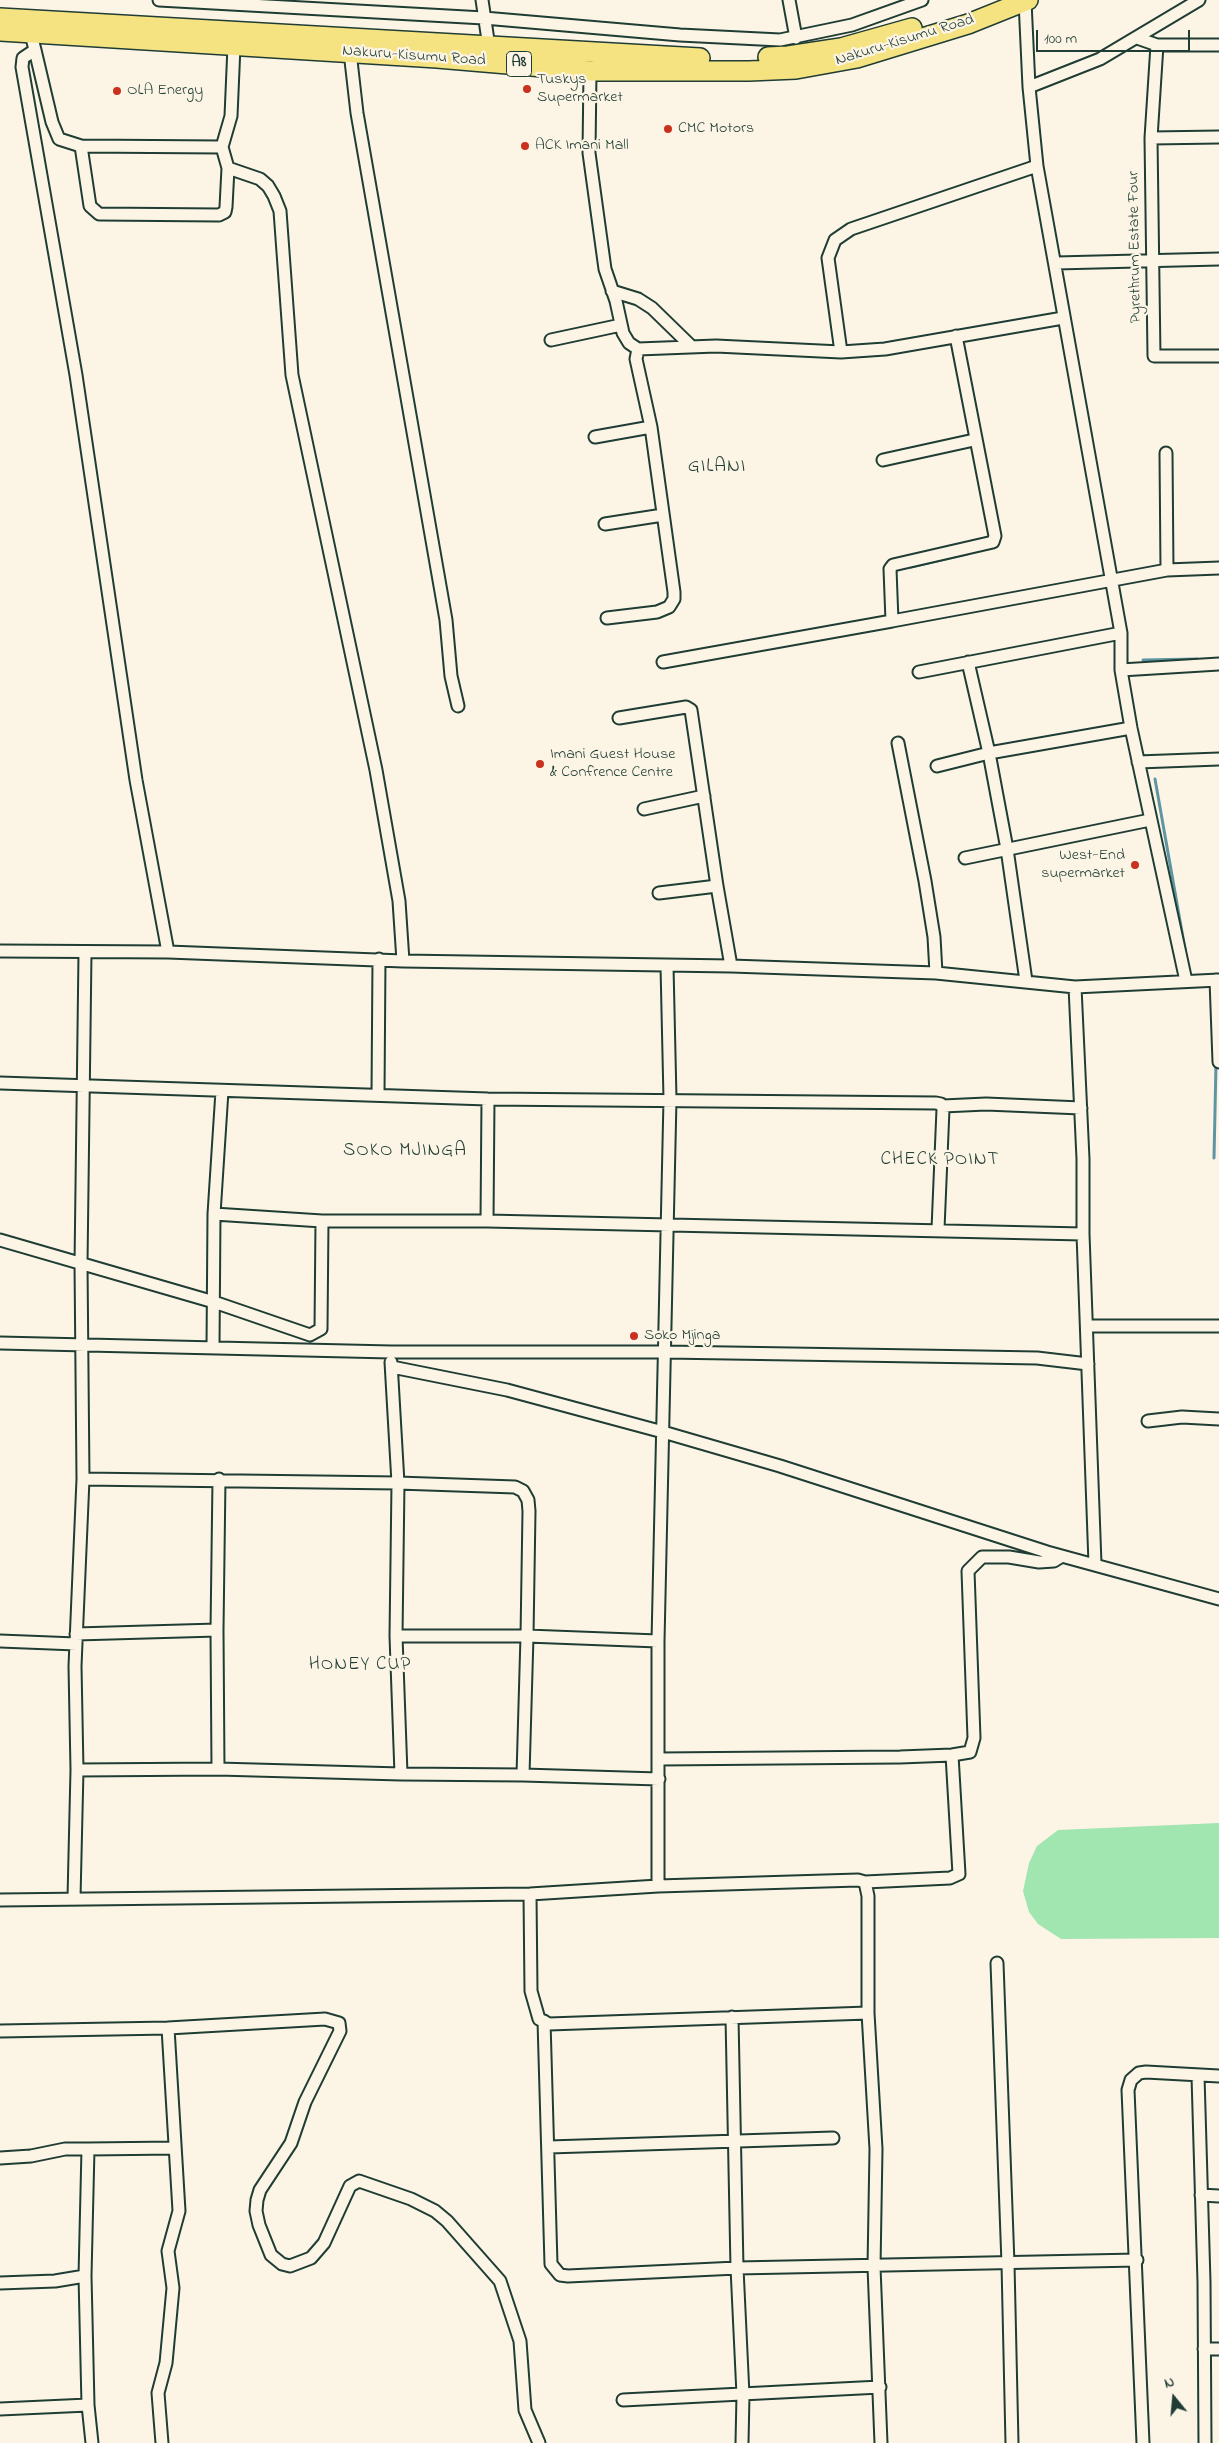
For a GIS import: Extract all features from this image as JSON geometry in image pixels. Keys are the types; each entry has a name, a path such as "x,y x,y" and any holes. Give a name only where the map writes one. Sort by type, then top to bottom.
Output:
{"highway":[{"name":"Nakuru-Kisumu Road","path":"0,18 679,58 788,56 864,43 975,8 994,0"},
{"name":"Nakuru-Kisumu Road","path":"0,31 33,41 234,46 350,52 504,62 590,71 796,69 825,65 892,48 968,24 1026,1"}],"street":[{"path":"159,0 484,18 755,40 796,38 852,25 922,0"},
{"path":"482,0 489,47"},
{"path":"790,0 796,38"},
{"path":"1029,87 1100,59 1199,0"},
{"path":"1026,1 1029,87 1037,166 1056,263 1063,318 1121,633 1121,670 1131,728 1186,981"},
{"path":"1137,38 1157,45 1219,45"},
{"path":"33,41 59,139 81,146 222,147"},
{"path":"33,41 23,58 22,67 76,375 136,780 168,952"},
{"name":"Pyrethrum Estate Four","path":"1157,45 1151,138 1154,356 1219,356"},
{"path":"81,146 90,206 99,214 219,215 224,212 226,207 228,168 222,147 231,116 234,46"},
{"path":"350,52 357,113 444,610 452,676 458,706"},
{"path":"590,71 588,153 605,268 626,340 638,349 692,347 841,352 885,349 1063,318"},
{"path":"1151,138 1219,136"},
{"path":"841,352 828,258 835,240 851,229 1037,166"},
{"path":"228,168 260,179 268,186 280,212 292,375 376,770 399,901 403,961"},
{"path":"1056,263 1219,259"},
{"path":"612,291 638,299 652,308 692,347"},
{"path":"551,340 621,325"},
{"path":"892,621 890,570 893,565 993,542 995,536 974,440 956,336"},
{"path":"607,618 657,612 669,607 674,600 651,427 636,359 638,349"},
{"path":"595,437 651,427"},
{"path":"883,460 974,440"},
{"path":"1166,453 1166,570"},
{"path":"605,524 664,515"},
{"path":"663,662 1166,570 1219,568"},
{"path":"919,672 1121,633"},
{"path":"968,662 989,753 1007,849 1026,981"},
{"path":"1121,670 1219,664"},
{"path":"619,718 686,707 691,710 731,966"},
{"path":"937,766 989,753 1131,728"},
{"path":"898,743 925,881 934,937 936,973"},
{"path":"1138,762 1219,759"},
{"path":"644,809 704,796"},
{"path":"965,858 1150,820"},
{"path":"659,893 717,886"},
{"path":"0,951 168,952 403,961 731,966 936,973 1075,987 1218,980 1219,1062"},
{"path":"74,1898 77,1770 76,1639 83,1479 81,1264 85,1084 85,953"},
{"path":"378,1095 379,959"},
{"path":"658,1886 658,1641 666,1352 670,1099 667,966"},
{"path":"1075,987 1081,1108 1083,1234 1088,1326 1095,1564"},
{"path":"0,1083 85,1084 222,1091 488,1099 927,1102 942,1106 986,1104 1081,1108"},
{"path":"213,1347 214,1214 222,1091"},
{"path":"487,1221 488,1099"},
{"path":"938,1230 942,1106"},
{"path":"214,1214 322,1221 487,1221 1083,1234"},
{"path":"0,1240 214,1302 310,1335 321,1329 322,1221"},
{"path":"1088,1326 1219,1326"},
{"path":"0,1343 391,1352 666,1352 1037,1358 1088,1364"},
{"path":"391,1352 398,1483 396,1636 401,1774"},
{"path":"392,1367 507,1390 663,1432 780,1466 1062,1556 1219,1599"},
{"path":"1148,1421 1182,1417 1219,1419"},
{"path":"83,1479 219,1479 505,1485 524,1491 528,1500 529,1511 522,1775"},
{"path":"218,1769 219,1479"},
{"path":"659,1759 952,1755 970,1752 974,1738 968,1571 982,1557 1009,1557 1039,1562 1054,1561 1062,1556"},
{"path":"0,1641 76,1639 217,1630"},
{"path":"396,1636 527,1636 658,1641"},
{"path":"0,1900 530,1894 658,1886 858,1880 865,1882 950,1878 958,1874 952,1755"},
{"path":"77,1770 218,1769 659,1779"},
{"path":"865,1882 868,1896 868,2013 876,2149 874,2267 881,2443"},
{"path":"530,1894 531,1992 539,2019 549,2024 868,2013"},
{"path":"997,1963 1008,2264 1012,2443"},
{"path":"732,2017 733,2142 743,2394 742,2443"},
{"path":"0,2031 168,2028 325,2019 339,2023 340,2031 306,2102 291,2142 260,2190 256,2200 259,2225 271,2255 282,2264 290,2266 311,2258 324,2243 350,2186 359,2181 411,2199 435,2211 447,2220 500,2281 520,2341 525,2410 539,2443"},
{"path":"544,2021 552,2264 560,2274 737,2268 874,2267 1137,2260"},
{"path":"162,2443 158,2394 166,2363 173,2288 168,2251 179,2211 168,2028"},
{"path":"1143,2443 1137,2260 1128,2090 1131,2080 1139,2073 1219,2076"},
{"path":"1198,2076 1205,2443"},
{"path":"548,2147 833,2138"},
{"path":"0,2158 31,2156 65,2149 175,2148"},
{"path":"88,2150 85,2276 88,2405 92,2443"},
{"path":"1201,2195 1219,2196"},
{"path":"0,2283 55,2281 85,2276"},
{"path":"1204,2349 1219,2350"},
{"path":"623,2400 880,2387"},
{"path":"0,2409 88,2405"}],"green space":[{"path":"1219,1823 1219,1938 1061,1939 1038,1924 1029,1912 1023,1891 1029,1863 1037,1846 1058,1830"}],"waterway":[{"path":"1084,398 1091,434"},
{"path":"911,567 967,554"},
{"path":"1143,660 1197,659"},
{"path":"1155,779 1185,949"},
{"path":"1214,1158 1216,1064"}],"place":[{"name":"Tuskys Supermarket","path":"527,89"},
{"name":"OLA Energy","path":"117,91"},
{"name":"CMC Motors","path":"668,129"},
{"name":"ACK Imani Mall","path":"525,146"},
{"name":"Imani Guest House & Confrence Centre","path":"540,764"},
{"name":"West-End supermarket","path":"1135,865"},
{"name":"Soko Mjinga","path":"634,1336"}],"district":[{"name":"GILANI","path":"717,468"},
{"name":"SOKO MJINGA","path":"405,1152"},
{"name":"CHECK POINT","path":"940,1161"},
{"name":"HONEY CUP","path":"360,1666"}]}
